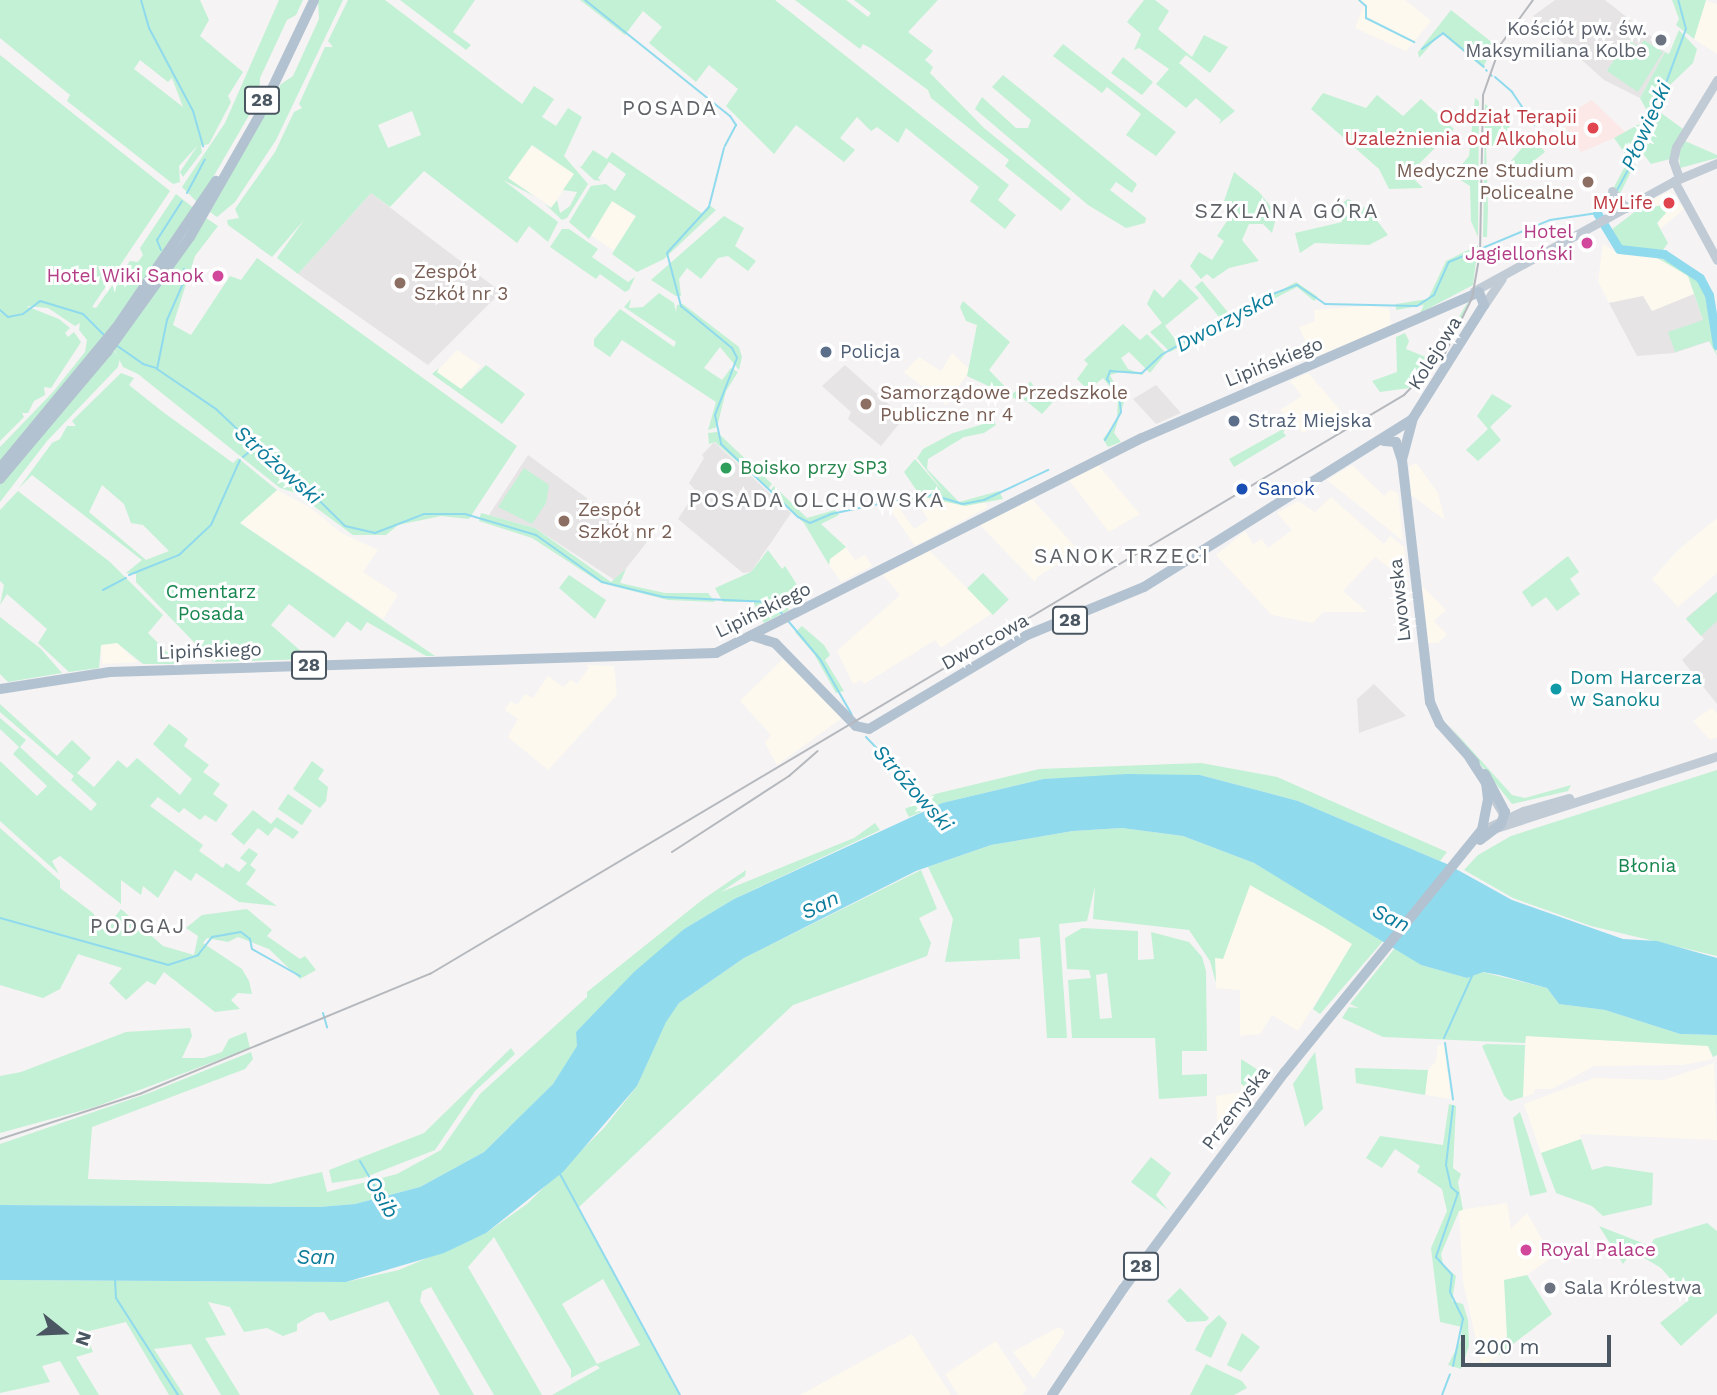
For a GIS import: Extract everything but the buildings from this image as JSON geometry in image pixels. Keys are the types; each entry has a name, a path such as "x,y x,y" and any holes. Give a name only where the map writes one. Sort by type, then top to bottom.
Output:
{"main road":[{"name":"28","path":"0,479 120,330 199,216 267,91 311,0"},
{"name":"Kolejowa","path":"1402,460 1413,418 1484,305 1483,297 1474,291"},
{"name":"Lipińskiego","path":"0,689 101,672 686,657 716,653 1143,438 1397,330 1474,291"},
{"name":"28","path":"0,468 104,351"},
{"name":"Kolejowa","path":"1380,442 1413,418"},
{"path":"1380,442 1396,442 1402,460"},
{"name":"Dworcowa","path":"775,643 863,730 1027,635 1144,587 1380,442"},
{"name":"Lwowska","path":"1402,460 1428,693 1436,718 1503,803"},
{"path":"775,643 771,635 779,623"},
{"name":"28","path":"753,636 763,636 775,643"},
{"name":"Lwowska","path":"1470,758 1486,783 1488,818 1482,830"},
{"path":"1503,803 1504,818"},
{"name":"28","path":"1496,828 1504,818"},
{"name":"Przemyska","path":"1462,855 1496,828"},
{"name":"Przemyska","path":"1052,1395 1270,1092 1482,830"}],"street":[{"path":"1717,80 1676,147 1673,161 1676,179 1717,260"},
{"path":"1474,291 1676,179 1717,163"},
{"path":"1615,194 1626,208"},
{"name":"Kolejowa","path":"1484,305 1496,283 1517,267"},
{"path":"1598,793 1717,756"},
{"name":"Lwowska","path":"1486,783 1504,818"},
{"name":"Przemyska","path":"1482,830 1522,811 1598,793"},
{"name":"Przemyska","path":"1496,828 1598,793"},
{"path":"1503,803 1522,811"},
{"path":"1504,818 1517,821"}],"shaded area":[{"path":"1356,0 1405,0 1431,21 1406,51 1355,28 1364,6"},
{"path":"1555,0 1605,0 1652,37 1650,40 1665,52 1640,98 1604,80 1533,16"},
{"path":"1706,0 1717,5 1717,54 1694,39"},
{"name":"Oddział Terapii Uzależnienia od Alkoholu","path":"1592,100 1626,133 1581,152 1560,119"},
{"path":"531,145 574,174 552,207 509,178"},
{"path":"1670,191 1684,209 1659,230 1658,207 1649,201"},
{"name":"Zespół Szkół nr 3","path":"371,193 501,292 428,365 298,274"},
{"path":"612,201 636,217 614,250 590,234"},
{"path":"1603,244 1619,254 1654,256 1688,276 1694,294 1652,312 1643,296 1609,303 1598,281"},
{"path":"1694,294 1710,341 1674,353 1637,356 1609,303 1643,296 1652,311"},
{"path":"1368,306 1389,308 1391,325 1313,358 1299,327 1315,321 1314,310"},
{"path":"457,350 481,366 461,389 436,372"},
{"path":"952,353 970,370 946,405 904,372 919,357 941,371"},
{"name":"Samorządowe Przedszkole Publiczne nr 4","path":"845,365 904,418 881,446 848,419 851,412 822,386"},
{"path":"1308,373 1342,412 1303,433 1280,410 1302,396 1290,381"},
{"path":"1156,385 1181,413 1156,424 1133,399"},
{"path":"714,442 791,513 751,572 743,573 678,519 696,491 689,483 704,458 702,455"},
{"name":"Zespół Szkół nr 2","path":"528,455 647,542 616,581 535,528 489,515"},
{"path":"1416,463 1438,493 1445,520 1411,495 1409,466"},
{"path":"1098,465 1140,514 1109,532 1069,480"},
{"path":"1352,465 1384,496 1390,490 1398,493 1403,541 1327,480"},
{"path":"277,490 311,508 340,532 378,550 363,572 398,595 383,619 239,522"},
{"path":"1331,497 1384,544 1390,536 1404,547 1407,581 1375,557 1343,591 1367,612 1323,612 1313,623 1272,615 1216,555 1245,531 1253,544 1262,539 1268,548 1292,530 1277,513 1298,501 1315,512"},
{"path":"928,498 965,506 984,501 988,507 915,546 887,505 895,502 914,529 928,520 916,499"},
{"path":"1032,499 1079,551 1037,577 1035,582 980,525"},
{"path":"1717,518 1717,573 1678,607 1652,579 1678,550"},
{"path":"846,547 855,560 865,555 872,566 841,582 829,565 830,559"},
{"path":"930,551 992,613 941,648 935,640 864,684 861,680 853,684 837,651 900,595 883,575"},
{"path":"1422,586 1446,610 1434,621 1447,634 1438,643 1428,643"},
{"path":"1717,592 1717,704 1682,660 1704,639 1686,618"},
{"path":"117,643 137,662 102,664 101,644"},
{"path":"783,659 842,718 777,765 765,743 771,735 740,701"},
{"path":"586,665 614,666 617,695 548,770 508,737 518,719 505,710 510,701 517,705 525,694 533,698 548,676 563,687 571,680 577,684 589,668"},
{"path":"1374,684 1406,716 1359,733 1357,699"},
{"path":"1712,708 1717,713 1717,737 1710,740 1693,721"},
{"path":"1250,885 1353,943 1298,1031 1272,1015 1260,1034 1240,1036 1240,990 1216,988 1215,957 1223,959"},
{"path":"1526,1036 1708,1046 1713,1059 1683,1065 1594,1066 1552,1089 1535,1089 1533,1094 1523,1097"},
{"path":"1438,1045 1444,1045 1451,1099 1425,1095 1428,1070 1436,1061"},
{"path":"1714,1063 1717,1140 1580,1134 1581,1139 1541,1153 1524,1104 1594,1078 1664,1080"},
{"path":"1241,1084 1256,1094 1225,1136 1218,1133 1216,1096 1241,1092"},
{"path":"1507,1203 1511,1229 1527,1213 1552,1257 1527,1275 1505,1280 1507,1338 1494,1348 1499,1355 1482,1366 1463,1282 1459,1210"},
{"path":"1059,1327 1065,1332 1034,1379 1013,1352"},
{"path":"912,1334 951,1395 800,1395"},
{"path":"996,1341 1027,1389 1022,1395 958,1395 945,1374"}],"green space":[{"path":"0,0 200,0 209,20 200,36 243,72 228,96 231,102 209,144 201,146 202,152 183,177 180,172 198,145 179,166 180,182 173,184 67,101 70,95 0,38","holes":["140,60 168,82 172,78 183,107 134,69"]},
{"path":"279,0 303,0 296,15 287,20 260,78 259,98 198,203 182,187 225,123"},
{"path":"318,0 343,0 276,140 235,202 217,217 210,212 281,84 293,76 319,19"},
{"path":"348,0 385,0 522,104 534,86 554,99 542,117 556,126 568,108 582,117 564,156 588,184 567,218 562,220 545,204 551,208 557,200 560,213 570,206 577,192 563,190 574,174 532,145 508,178 534,196 503,180 558,222 548,242 529,226 517,243 424,171 390,207 371,193 298,274 277,258 304,220 272,257 228,225 227,220 239,218 235,209 275,152 294,112 302,108 299,104 325,47 333,47 328,41","holes":["412,111 421,135 388,148 378,125"]},
{"path":"400,0 475,0 453,32 471,45 466,50"},
{"path":"580,0 775,0 1009,185 998,200 1016,215 1005,229 970,201 979,187 906,128 898,143 877,127 871,131 857,117 840,138 855,150 844,162 796,125 774,154 726,106 738,89 709,65 696,82 649,43 662,27 643,11 625,35"},
{"path":"795,0 846,0 868,17 871,13 854,0 938,0 908,32 933,51 925,60 933,67 930,73 984,128 1071,199 1061,211 1005,166 1009,160 931,98 928,90 872,49 863,44 860,49"},
{"path":"1144,0 1155,0 1169,11 1158,29 1192,57 1204,35 1228,47 1210,73 1186,55 1179,63 1235,111 1219,124 1221,120 1196,98 1186,108 1156,84 1169,69 1139,48 1134,50 1141,34 1127,22"},
{"path":"1672,0 1706,0 1694,39 1676,25 1679,19"},
{"path":"1451,10 1494,44 1483,68 1441,33 1419,58 1418,52"},
{"path":"1679,30 1697,49 1693,63 1669,86 1657,110 1683,129 1670,159 1651,164 1641,151 1620,194 1614,187 1629,159 1614,138 1643,122 1646,109 1640,98 1665,52 1669,54"},
{"path":"1627,39 1639,47 1644,40 1663,52 1638,92 1607,71"},
{"path":"1063,44 1176,132 1156,156 1126,135 1141,114 1107,87 1102,93 1053,56"},
{"path":"0,55 170,191 92,307 96,308 130,261 138,262 143,255 140,248 176,194 195,209 141,290 0,464 0,447 53,392 85,352 87,340 79,330 80,323 75,326 48,308 26,306 59,319 70,328 65,333 68,337 74,332 81,342 51,388 44,387 45,395 34,401 28,413 22,413 24,417 0,441"},
{"path":"1123,57 1153,82 1142,95 1111,73"},
{"path":"1003,75 1137,184 1132,193 1116,182 1110,190 1146,218 1145,223 1126,228 1088,205 975,109 982,97 1016,128 1028,128 1031,120 992,87"},
{"path":"1323,93 1366,108 1377,95 1403,116 1421,99 1454,129 1409,174 1423,188 1389,189 1379,169 1311,109"},
{"path":"1475,98 1479,101 1478,237 1471,221 1470,186 1453,175 1469,156"},
{"path":"1485,104 1512,123 1495,148 1486,142 1488,209 1487,237 1483,237"},
{"path":"1532,136 1545,152 1522,170 1511,161"},
{"path":"1685,141 1717,155 1717,158 1680,168 1679,152"},
{"path":"593,150 607,159 612,152 703,214 709,205 716,210 664,259 637,272 612,254 636,216 612,201 589,239 569,222 591,186 606,184 615,191 626,174 609,162 598,178 601,181 594,180 578,165 581,167"},
{"path":"1234,172 1259,192 1277,214 1272,233 1263,224 1249,224 1242,240 1259,261 1229,268 1213,279 1207,274 1201,279 1190,266 1199,252 1212,260 1224,241 1217,236 1233,212 1224,201"},
{"path":"1348,199 1369,210 1388,235 1369,245 1315,243 1300,253 1295,233 1342,222 1337,207"},
{"path":"1649,201 1652,207 1662,205 1666,213 1657,223 1668,243 1663,250 1629,249 1616,242 1611,230"},
{"path":"724,216 744,228 735,246 756,261 748,271 728,256 718,258 701,279 687,268 679,279 681,296 676,296 651,280"},
{"path":"206,218 218,226 195,256 173,325 191,335 230,276 241,280 257,258 517,446 469,519 441,516 398,525 386,535 353,535 296,493 280,488 138,374 123,367 114,349"},
{"path":"562,229 569,229 598,249 592,257 628,282 635,277 629,290 625,292 600,274 596,279 550,247"},
{"path":"1478,245 1473,285 1420,313 1424,305 1396,310 1396,304 1428,299 1446,261"},
{"path":"1654,256 1678,265 1703,286 1717,356 1709,341 1675,352 1668,332 1703,320 1688,276"},
{"path":"1180,279 1199,298 1165,326 1178,343 1223,322 1195,287 1202,281 1232,317 1296,282 1318,297 1314,301 1297,287 1170,352 1150,332 1162,323 1147,304 1154,289 1163,298"},
{"path":"659,293 674,303 676,312 677,305 683,304 739,347 742,357 739,370 720,347 704,368 722,380 731,368 738,372 726,391 717,427 708,430 716,402 622,340 610,357 594,346 594,339 620,309 674,347 676,342 624,307 631,299 629,308 643,307"},
{"path":"1469,300 1459,326 1431,367 1409,388 1380,392 1372,381 1397,372 1396,337 1405,333 1409,341 1406,349 1433,360"},
{"path":"963,301 1010,342 989,370 1012,394 1022,387 1016,399 967,376 977,325 966,321 960,307"},
{"path":"1123,324 1140,340 1147,334 1166,353 1150,373 1129,352 1121,358 1128,369 1144,375 1120,372 1110,375 1124,402 1114,433 1121,442 1108,447 1103,439 1117,420 1118,397 1103,378 1088,390 1077,379 1088,364 1084,360"},
{"path":"113,350 120,358 118,367 47,441 0,502 0,484"},
{"path":"486,365 525,394 502,424 432,374 439,368 437,372 461,389"},
{"name":"Cmentarz Posada","path":"121,373 134,378 129,385 163,412 233,463 238,458 277,490 240,523 435,656 426,656 367,622 361,631 347,621 334,638 289,604 271,625 310,659 213,662 136,582 136,574 126,573 142,560 32,475 19,488 52,443 60,439 67,426 76,426 72,421","holes":["102,485 124,504 131,523 143,525 169,551 146,560 89,512"]},
{"path":"1030,381 1040,395 1056,387 1061,393 1042,414 1025,400 1020,402"},
{"path":"1492,394 1512,406 1490,427 1501,440 1478,461 1466,450 1488,429 1477,416"},
{"path":"994,421 996,425 984,433 964,437 928,459 927,469 959,502 999,491 1003,499 965,506 928,498 885,502 919,494 904,472 915,459 946,495 917,458 923,449 953,433"},
{"path":"1290,425 1283,432 1286,436 1234,467 1229,459"},
{"path":"717,432 772,484 768,489 715,442 709,444 708,433"},
{"path":"524,468 549,485 546,503 532,524 498,507"},
{"path":"774,486 807,518 835,510 839,515 821,524 846,547 830,559 829,565 804,523 770,491"},
{"path":"18,491 110,562 163,615 148,633 179,664 143,664 117,643 101,645 99,668 69,672 38,643 47,629 7,594 0,605 4,585 0,581 0,510"},
{"path":"481,513 535,528 611,582 626,569 620,583 665,593 708,593 715,602 668,600 601,583 532,538 479,521"},
{"path":"768,550 782,569 785,566 799,588 780,597 789,610 764,623 753,602 723,602 715,588 751,572"},
{"path":"1568,556 1579,572 1570,579 1580,594 1557,611 1546,597 1532,607 1522,592"},
{"path":"983,573 1009,600 993,615 967,588"},
{"path":"569,575 606,600 595,619 559,588"},
{"path":"1717,592 1717,621 1701,636 1686,619"},
{"path":"0,617 41,649 62,673 8,682 0,674"},
{"path":"802,626 824,645 830,655 825,660 844,691 836,693 814,654 795,632"},
{"path":"0,704 57,756 72,740 91,758 77,773 94,787 118,760 127,768 137,758 180,795 192,779 153,744 169,724 179,731 188,739 184,746 209,765 203,772 220,784 213,794 228,805 216,822 205,815 200,820 184,808 179,813 158,797 150,806 203,845 199,851 223,868 226,863 239,872 247,863 240,858 249,848 258,854 250,865 256,870 246,884 277,906 239,902 196,873 191,881 175,870 158,898 143,886 141,895 121,880 121,904 60,856 52,861 59,874 0,821 0,761 37,796 47,786 13,754 19,747 0,729 0,718 26,740 20,747 60,784 91,811 97,804 71,780 74,776 0,712"},
{"path":"1449,725 1512,795 1525,798 1571,785 1568,791 1512,804"},
{"path":"312,761 324,770 318,779 328,787 326,801 320,808 293,789"},
{"path":"1201,763 1277,777 1447,852 1440,861 1298,801 1200,775 1043,779 942,803 909,817 905,809 935,794 1039,769"},
{"name":"Błonia","path":"1717,770 1717,956 1591,926 1513,898 1464,870 1478,855 1511,836"},
{"path":"288,794 312,810 302,825 278,809"},
{"path":"253,810 271,824 277,817 299,832 293,839 275,827 268,836 258,828 244,845 231,834"},
{"path":"875,823 880,830 734,899 684,929 576,1032 578,1046 553,1084 484,1152 420,1187 355,1204 319,1207 0,1205 0,1144 149,1093 251,1052 253,1059 245,1069 92,1127 88,1179 270,1184 322,1172 327,1192 397,1174 441,1150 480,1094 587,997 587,992 702,900 746,870 745,876 721,892 854,838"},
{"path":"0,828 60,881 60,888 93,913 104,930 121,909 163,946 194,955 198,936 186,928 202,915 247,909 272,930 267,936 300,959 305,956 316,970 300,979 269,949 238,937 228,942 207,938 203,943 242,969 252,994 238,993 231,1000 240,1009 215,1012 164,972 155,985 147,981 126,1000 109,983 122,968 78,954 60,989 43,998 0,985"},
{"path":"1122,828 1183,836 1254,863 1384,940 1320,1014 1313,1009 1352,944 1326,928 1250,885 1223,959 1215,958 1216,983 1210,961 1189,930 1093,919 1095,886 1087,921 1059,924 1067,1038 1047,1038 1040,937 1019,939 1020,959 945,962 953,919 928,867 991,845 1073,831"},
{"path":"921,870 937,909 919,918 931,943 927,956 793,1005 578,1208 679,1395 552,1395 600,1368 596,1365 571,1378 571,1370 494,1237 468,1267 542,1395 494,1395 431,1287 422,1291 420,1301 474,1395 440,1395 388,1301 330,1321 324,1312 316,1313 297,1324 297,1331 283,1336 267,1328 244,1332 230,1307 208,1302 226,1335 205,1338 240,1395 221,1395 191,1344 154,1349 184,1395 169,1395 126,1322 85,1332 93,1352 76,1357 99,1395 80,1395 60,1361 42,1366 50,1382 0,1393 0,1280 346,1282 399,1270 486,1233 527,1204 604,1128 637,1086 665,1022 679,1003 744,958","holes":["603,1279 640,1345 597,1364 562,1304"]},
{"path":"1082,928 1138,931 1138,960 1154,959 1151,932 1189,942 1202,957 1206,971 1207,1051 1182,1051 1182,1075 1207,1074 1207,1096 1159,1099 1155,1038 1072,1038 1068,980 1091,978 1089,970 1067,969 1065,938","holes":["1107,973 1112,1018 1100,1019 1096,975"]},
{"path":"1395,948 1421,965 1467,978 1482,972 1547,988 1559,1004 1605,1010 1680,1034 1717,1035 1717,1055 1713,1057 1708,1046 1526,1036 1525,1043 1383,1037 1342,1018 1349,1007 1359,1008 1350,1004"},
{"path":"190,1028 192,1036 182,1058 204,1058 222,1052 229,1039 246,1032 250,1048 95,1107 0,1133 0,1076 21,1072 126,1032"},
{"path":"1525,1045 1523,1097 1510,1101 1504,1096 1482,1046"},
{"path":"511,1048 515,1054 475,1091 435,1150 363,1178 332,1183 329,1170 424,1133"},
{"path":"1315,1052 1323,1109 1305,1127 1293,1084"},
{"path":"1241,1059 1269,1077 1256,1094 1241,1084"},
{"path":"1355,1068 1428,1070 1425,1095 1356,1083"},
{"path":"1449,1104 1456,1106 1453,1168 1461,1174 1458,1182 1463,1210 1459,1211 1441,1254 1443,1264 1456,1276 1452,1301 1463,1304 1468,1320 1469,1346 1461,1369 1448,1365 1461,1340 1462,1327 1440,1322 1431,1248 1447,1211 1442,1189 1417,1172 1420,1166 1395,1149 1382,1168 1366,1158 1380,1136 1443,1145"},
{"path":"1520,1112 1547,1192 1530,1196 1513,1118"},
{"path":"1581,1139 1592,1170 1606,1166 1653,1173 1652,1205 1603,1216 1592,1206 1556,1193 1541,1153"},
{"path":"1151,1157 1171,1173 1156,1195 1168,1210 1131,1182"},
{"path":"1707,1223 1717,1231 1717,1313 1681,1346 1660,1323 1689,1300 1661,1268 1641,1256 1628,1257 1623,1264 1599,1226 1650,1246 1654,1239"},
{"path":"1527,1275 1552,1314 1499,1355 1494,1348 1507,1337 1504,1280"},
{"path":"1180,1288 1209,1318 1206,1321 1187,1322 1167,1301"},
{"path":"1219,1315 1227,1323 1211,1358 1195,1350 1206,1327"},
{"path":"1242,1333 1260,1347 1241,1372 1227,1365"},
{"path":"1206,1364 1242,1381 1247,1388 1234,1395 1190,1395"}],"water":[{"name":"San","path":"1127,774 1200,775 1298,801 1447,864 1512,900 1623,939 1657,941 1717,958 1717,1035 1680,1034 1605,1010 1559,1004 1547,988 1499,975 1483,972 1467,978 1421,965 1254,863 1183,836 1122,828 1073,831 991,845 916,871 744,958 679,1003 666,1022 637,1086 563,1172 486,1233 444,1253 346,1282 0,1280 0,1205 319,1207 355,1204 420,1187 484,1152 553,1084 577,1046 576,1032 634,972 684,929 734,899 942,803 1043,779"}],"waterway":[{"name":"Stróżowski","path":"141,0 149,28 193,111 203,147"},
{"name":"Dworzyska","path":"585,0 730,116 736,125 725,146"},
{"path":"1359,0 1366,6 1366,18 1414,42"},
{"name":"Płowiecki","path":"1616,192 1646,137 1686,29 1678,0"},
{"path":"1422,49 1443,33 1484,67"},
{"path":"1495,77 1512,92 1534,125"},
{"name":"Dworzyska","path":"724,148 709,207 667,253 681,306 732,348 737,358 715,415 721,444 798,517 810,523 831,514 912,497 933,495 963,504 984,500 1048,470"},
{"name":"Stróżowski","path":"187,193 205,159"},
{"name":"Dworzyska","path":"1105,440 1121,412 1119,395 1107,379 1110,371 1142,373 1161,355 1260,299 1297,285 1325,304 1417,306 1434,295 1449,262 1550,220 1597,213 1599,204 1612,195"},
{"name":"Stróżowski","path":"161,250 157,240 182,201"},
{"name":"Płowiecki","path":"1597,213 1619,249 1664,254 1700,278 1709,295 1717,345"},
{"name":"Stróżowski","path":"184,269 185,279 167,320 157,369 216,409 262,453 270,452 345,526 375,533 424,514 465,514 536,535 602,582 663,597 771,602 783,615"},
{"path":"0,310 8,317 23,314 40,301 83,314 104,335"},
{"path":"116,345 143,364 156,368"},
{"path":"243,457 255,447"},
{"path":"129,575 179,555 211,525 240,460"},
{"path":"103,590 126,578"},
{"name":"Stróżowski","path":"789,622 820,659 852,715"},
{"name":"Stróżowski","path":"866,737 933,807"},
{"name":"Osib","path":"0,918 168,965 198,955 212,937 241,932 250,939 252,949 300,976"},
{"path":"1444,1038 1472,976"},
{"name":"Osib","path":"323,1013 327,1027"},
{"path":"1445,1043 1453,1099"},
{"path":"1453,1106 1446,1165 1451,1187 1458,1193 1436,1257 1452,1275 1450,1292 1463,1319 1453,1366"},
{"name":"Osib","path":"360,1161 381,1197"},
{"path":"560,1174 680,1395"},
{"path":"115,1279 116,1298 178,1395"},
{"path":"1442,1395 1450,1374"}],"railway":[{"path":"0,1139 142,1093 430,974 1404,395 1445,353 1472,298 1480,253 1483,95 1501,44 1533,0"},
{"path":"672,852 789,776 818,751"}],"place":[{"name":"Kościół pw. św. Maksymiliana Kolbe","path":"1661,40"},
{"name":"Oddział Terapii Uzależnienia od Alkoholu","path":"1593,128"},
{"name":"Medyczne Studium Policealne","path":"1588,182"},
{"name":"MyLife","path":"1669,203"},
{"name":"Hotel Jagielloński","path":"1587,243"},
{"name":"Hotel Wiki Sanok","path":"218,276"},
{"name":"Zespół Szkół nr 3","path":"400,283"},
{"name":"Policja","path":"826,352"},
{"name":"Samorządowe Przedszkole Publiczne nr 4","path":"866,404"},
{"name":"Straż Miejska","path":"1234,421"},
{"name":"Boisko przy SP3","path":"726,468"},
{"name":"Sanok","path":"1242,489"},
{"name":"Zespół Szkół nr 2","path":"564,521"},
{"name":"Dom Harcerza w Sanoku","path":"1556,689"},
{"name":"Royal Palace","path":"1526,1250"},
{"name":"Sala Królestwa","path":"1550,1288"}],"district":[{"name":"POSADA","path":"670,108"},
{"name":"SZKLANA GÓRA","path":"1287,211"},
{"name":"POSADA OLCHOWSKA","path":"817,500"},
{"name":"SANOK TRZECI","path":"1122,556"},
{"name":"PODGAJ","path":"138,926"}]}
